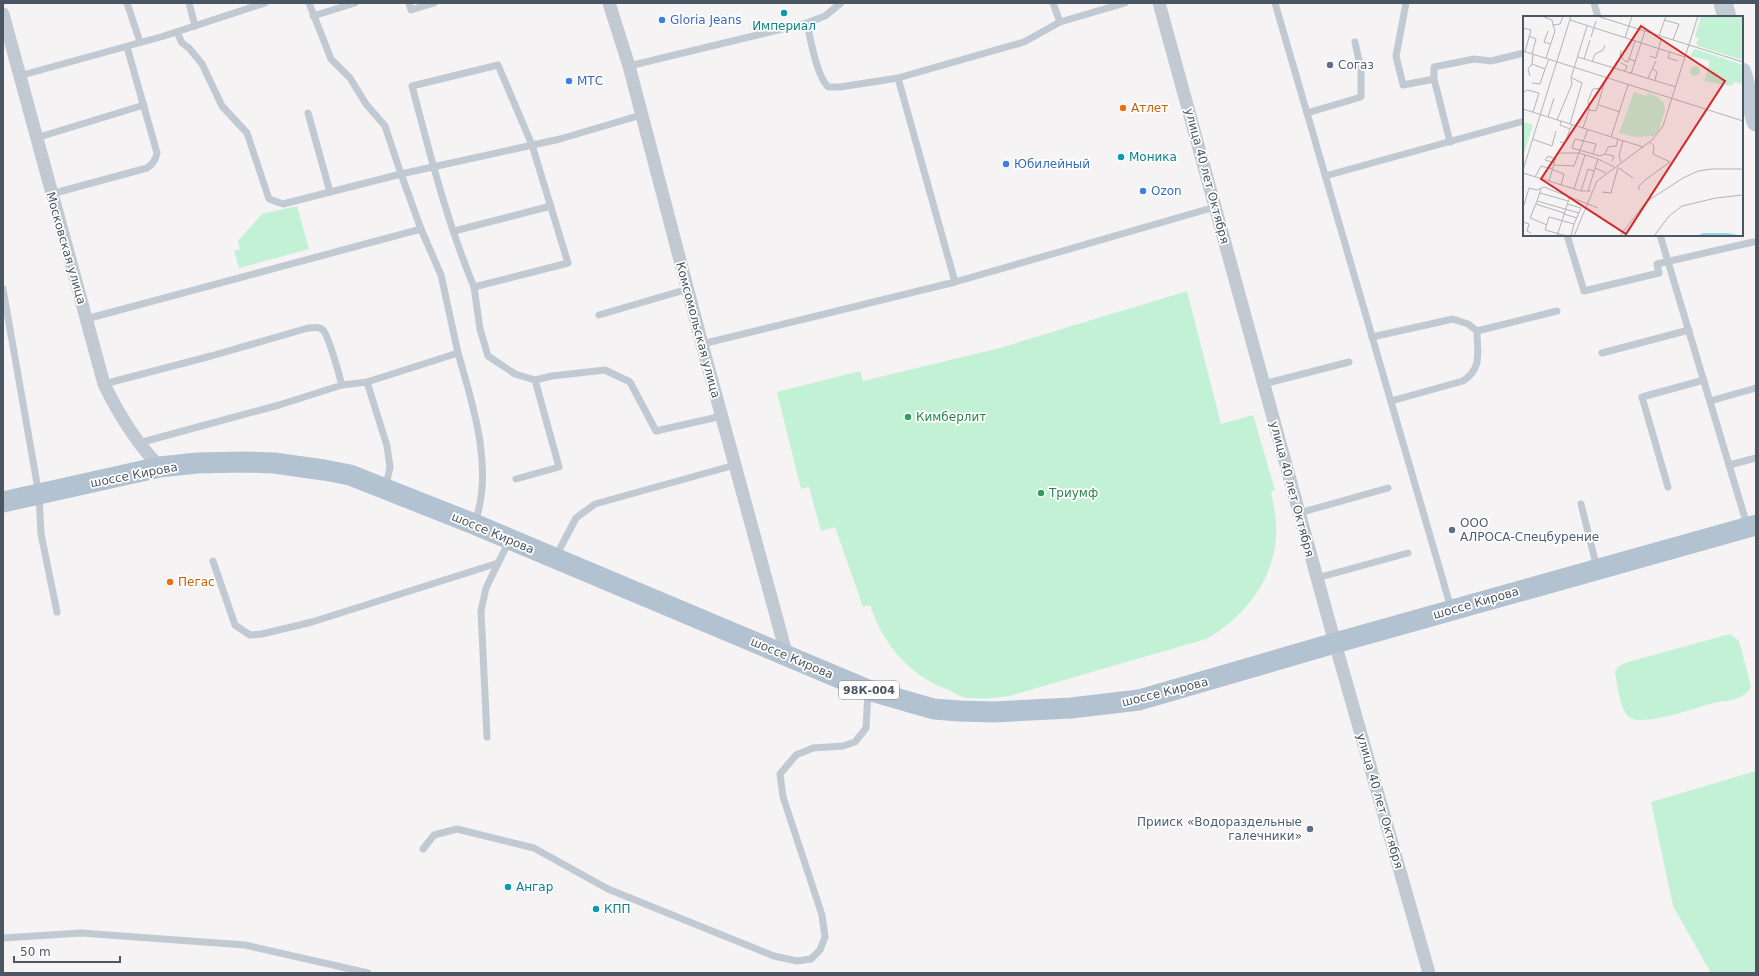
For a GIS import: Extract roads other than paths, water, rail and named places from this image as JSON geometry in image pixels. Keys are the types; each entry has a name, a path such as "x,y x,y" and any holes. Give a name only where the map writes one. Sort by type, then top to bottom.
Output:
{"main road":[{"path":"1723,3 1727,16"},
{"path":"1743,76 1756,122"},
{"name":"шоссе Кирова","path":"3,502 160,467 220,462 274,463 350,475 474,524 868,690 934,709 993,712 1096,707 1139,700 1451,610 1752,526"}],"street":[{"name":"Комсомольская улица","path":"610,3 629,66 702,344 787,656"},
{"name":"улица 40 лет Октября","path":"1160,3 1335,643 1429,973"},
{"name":"Московская улица","path":"3,14 104,384 114,406 139,443 160,467"}],"lane":[{"path":"127,3 140,42"},
{"path":"189,3 195,26"},
{"path":"19,76 127,47 265,3"},
{"path":"309,3 331,59 350,78 366,104 385,126 421,229 442,275 458,352 476,415 483,491 474,524"},
{"path":"313,16 355,3"},
{"path":"409,3 411,10 434,3"},
{"path":"629,66 807,23 825,16 841,3"},
{"path":"1053,3 1060,22"},
{"path":"807,23 820,75 828,87 840,87 898,78 1024,42 1060,22 1125,3"},
{"path":"1275,3 1451,610"},
{"path":"1406,3 1396,56 1403,85 1434,79"},
{"path":"1594,3 1598,16"},
{"path":"177,32 182,43 189,48 202,64 222,106 247,133 269,199 283,204 401,174 560,139 641,115"},
{"path":"1307,113 1361,97 1361,70 1354,42"},
{"path":"51,194 147,168 153,164 157,153 127,47"},
{"path":"1450,142 1434,79 1434,68 1474,59 1491,61 1523,53"},
{"path":"474,287 568,263 532,145 498,65 412,86 433,167 474,287 480,329 488,356 515,374 535,380 552,376 605,370 630,382 656,431 722,416"},
{"path":"898,78 955,282"},
{"path":"36,138 144,105"},
{"path":"308,113 330,192"},
{"path":"1325,176 1523,121"},
{"path":"454,231 551,206"},
{"path":"702,344 955,282 1215,207"},
{"path":"86,319 421,229"},
{"path":"1567,236 1584,291 1659,273 1657,264 1753,242"},
{"path":"1660,236 1729,465 1752,526"},
{"path":"3,289 6,323 39,495 41,534 57,612"},
{"path":"599,315 688,289"},
{"path":"1477,331 1557,311"},
{"path":"1372,337 1452,319 1468,324 1477,331"},
{"path":"104,384 211,356 308,328 318,327 323,330 329,343 342,385"},
{"path":"1602,353 1689,330"},
{"path":"1390,401 1463,381 1470,377 1478,366 1477,331"},
{"path":"139,443 279,405 342,385 368,382 458,352"},
{"path":"1264,384 1349,362"},
{"path":"516,479 559,467 535,380"},
{"path":"1668,487 1642,397 1704,380"},
{"path":"368,382 387,446 390,467 385,489"},
{"path":"1710,401 1756,388"},
{"path":"1729,465 1756,458"},
{"path":"555,559 576,518 595,504 735,465"},
{"path":"1299,513 1388,488"},
{"path":"1581,504 1598,570"},
{"path":"487,737 481,611 486,588 509,539"},
{"path":"1317,578 1408,554"},
{"path":"213,561 235,625 250,635 262,634 312,622 498,563"},
{"path":"423,849 434,836 457,829 534,848 608,889 774,956 797,961 811,959 820,950 825,938 822,915 783,797 780,774 796,755 813,748 843,746 855,742 866,728 868,690"},
{"path":"3,938 82,933 245,945 368,973"}],"place":[{"name":"Империал","path":"784,13"},
{"name":"Gloria Jeans","path":"662,20"},
{"name":"Согаз","path":"1330,65"},
{"name":"МТС","path":"569,81"},
{"name":"Атлет","path":"1123,108"},
{"name":"Моника","path":"1121,157"},
{"name":"Юбилейный","path":"1006,164"},
{"name":"Ozon","path":"1143,191"},
{"name":"Кимберлит","path":"908,417"},
{"name":"Триумф","path":"1041,493"},
{"name":"ООО АЛРОСА-Спецбурение","path":"1452,530"},
{"name":"Пегас","path":"170,582"},
{"name":"Прииск «Водораздельные галечники»","path":"1310,829"},
{"name":"Ангар","path":"508,887"},
{"name":"КПП","path":"596,909"}]}
